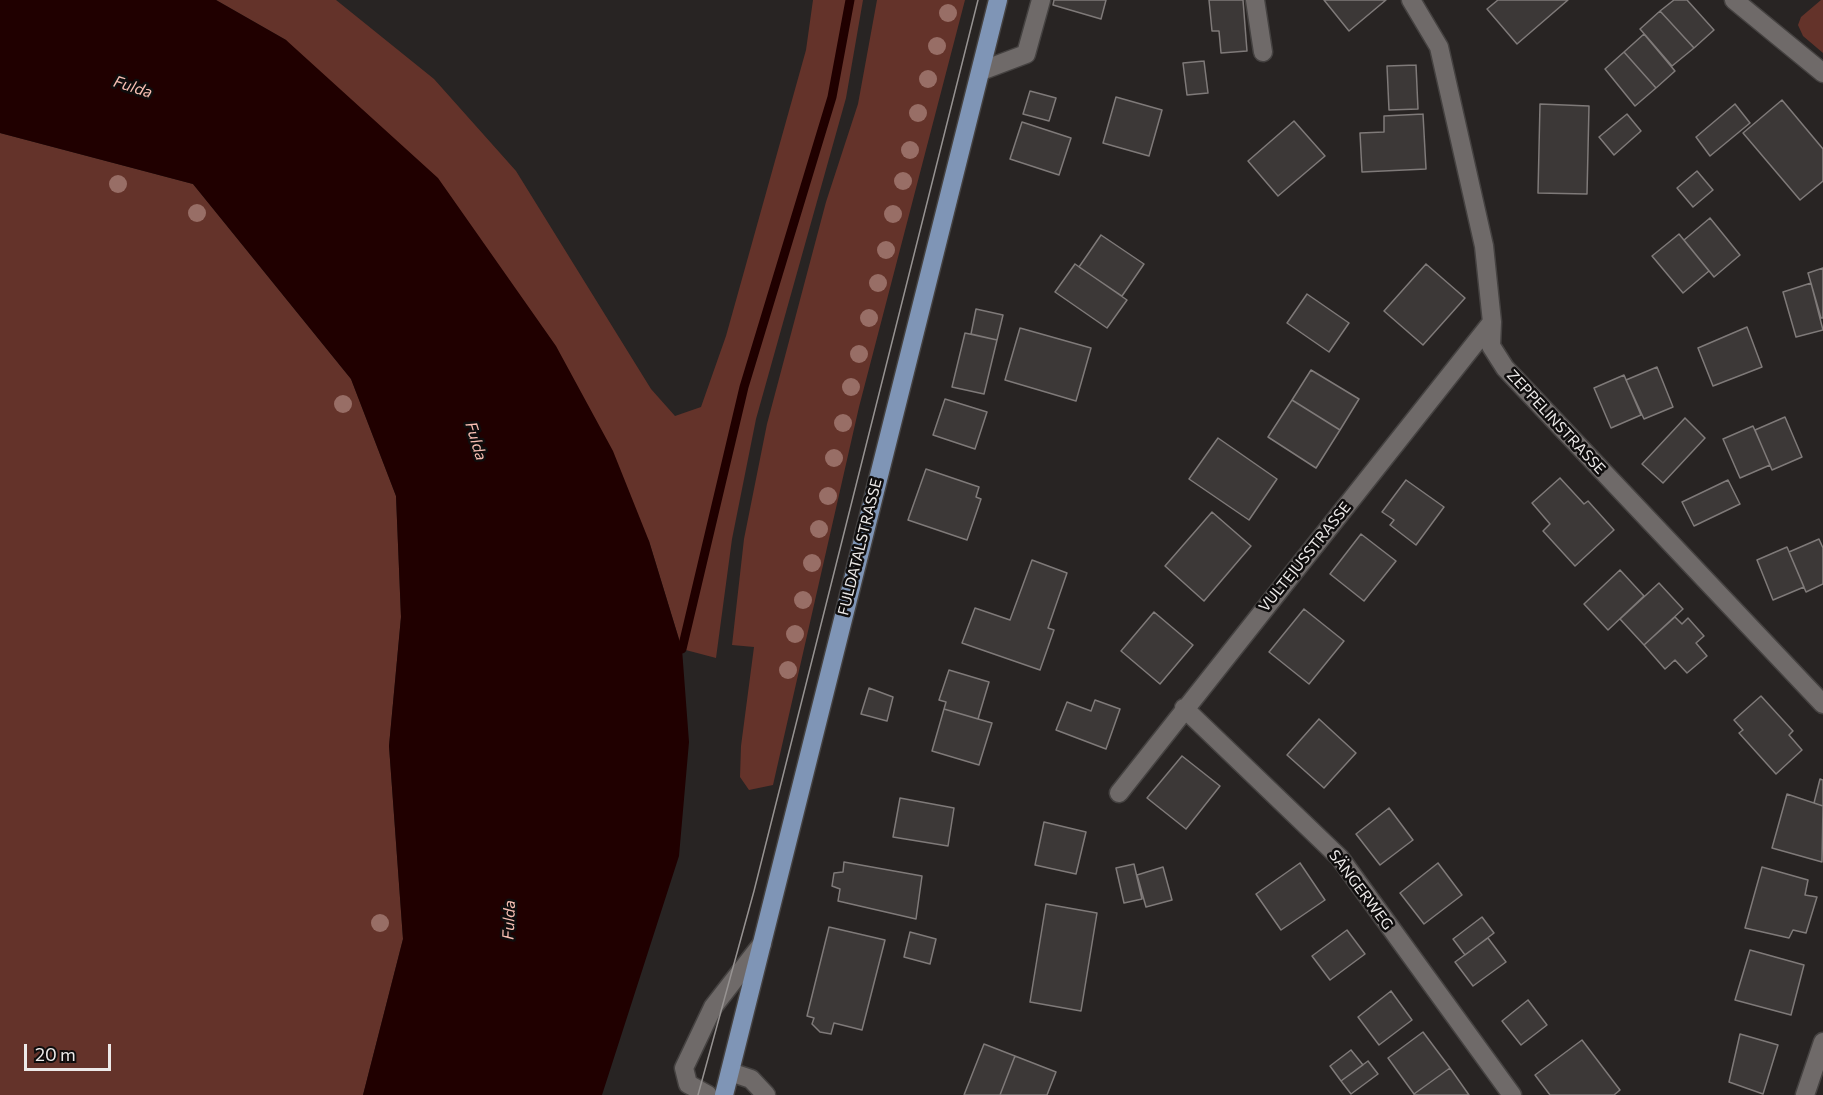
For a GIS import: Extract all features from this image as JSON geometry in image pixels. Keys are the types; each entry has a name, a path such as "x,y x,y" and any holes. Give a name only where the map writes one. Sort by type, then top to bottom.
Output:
{"main road":[{"name":"FULDATALSTRASSE","path":"724,1095 998,0"}],"street":[{"path":"981,71 1026,54 1041,0"},
{"path":"1255,0 1263,52"},
{"name":"ZEPPELINSTRASSE","path":"1411,0 1439,47 1484,246 1492,322 1491,346 1505,368 1823,704"},
{"path":"1734,0 1823,73"},
{"name":"VULTEJUSSTRASSE","path":"1119,793 1184,708 1492,322"},
{"name":"SÄNGERWEG","path":"1184,708 1340,858 1512,1095"},
{"path":"708,1095 688,1084 684,1068 713,1007 762,944"},
{"path":"1805,1095 1823,1042"},
{"path":"730,1072 751,1078 766,1095"}],"shaded area":[{"path":"216,0 336,0 434,79 516,171 651,389 675,416 701,407 726,336 806,50 813,0 863,0 846,98 756,419 732,539 716,658 682,649 649,541 286,40"},
{"path":"877,0 965,0 859,407 773,785 749,790 740,777 741,746 754,647 732,645 744,539 767,424 826,202 858,104"},
{"path":"1823,0 1823,53 1803,36 1798,25 1801,17"},
{"path":"0,133 193,184 351,379 396,496 401,617 389,746 403,939 363,1095 0,1095"}],"water":[{"name":"Fulda","path":"0,0 216,0 286,40 438,178 556,346 613,451 649,541 682,649 689,742 679,856 602,1095 363,1095 403,939 389,746 401,617 396,496 351,379 193,184 0,133"}],"building":[{"path":"1054,0 1106,0 1101,19 1053,5"},
{"path":"1209,0 1243,0 1247,51 1221,53 1219,31 1212,31"},
{"path":"1324,0 1386,0 1349,31"},
{"path":"1498,0 1568,0 1517,44 1487,9"},
{"path":"1674,0 1687,0 1714,30 1694,48 1660,11"},
{"path":"1660,11 1694,48 1672,66 1640,29"},
{"path":"1644,34 1675,71 1656,88 1624,52"},
{"path":"1624,52 1656,88 1635,106 1605,69"},
{"path":"1204,61 1208,93 1187,95 1183,63"},
{"path":"1416,65 1418,109 1389,110 1387,66"},
{"path":"1030,91 1056,98 1049,121 1023,114"},
{"path":"1116,97 1162,110 1149,156 1103,143"},
{"path":"1782,100 1823,149 1823,181 1800,200 1743,133"},
{"path":"1540,104 1589,106 1587,194 1538,193"},
{"path":"1735,104 1750,123 1710,156 1696,137"},
{"path":"1423,114 1426,169 1362,172 1360,133 1384,132 1384,116"},
{"path":"1627,114 1641,131 1614,155 1599,137"},
{"path":"1294,121 1325,156 1278,196 1248,161"},
{"path":"1022,122 1071,138 1059,175 1010,159"},
{"path":"1697,171 1713,190 1693,207 1677,188"},
{"path":"1710,218 1740,255 1714,277 1684,240"},
{"path":"1679,234 1709,271 1683,293 1652,256"},
{"path":"1101,235 1144,264 1122,296 1079,267"},
{"path":"1075,264 1127,300 1107,328 1055,292"},
{"path":"1426,264 1465,298 1423,345 1384,311"},
{"path":"1823,268 1823,318 1821,318 1808,273"},
{"path":"1811,283 1823,330 1796,337 1783,292"},
{"path":"1307,294 1349,323 1329,352 1287,323"},
{"path":"976,309 1003,315 997,340 971,334"},
{"path":"1747,327 1762,367 1713,386 1698,348"},
{"path":"1020,328 1091,348 1076,401 1005,380"},
{"path":"965,333 997,340 984,394 952,387"},
{"path":"1657,367 1673,407 1644,419 1626,380"},
{"path":"1311,370 1359,399 1340,430 1292,400"},
{"path":"1624,375 1641,415 1611,428 1594,388"},
{"path":"945,399 987,412 975,449 933,435"},
{"path":"1292,400 1340,430 1316,468 1268,437"},
{"path":"1785,417 1802,457 1772,470 1755,430"},
{"path":"1685,418 1705,438 1663,483 1642,464"},
{"path":"1753,426 1770,465 1740,478 1723,439"},
{"path":"1218,438 1277,479 1249,520 1189,479"},
{"path":"926,469 979,487 976,497 981,499 967,540 908,520"},
{"path":"1560,478 1584,504 1588,501 1614,530 1575,566 1543,531 1550,524 1532,503"},
{"path":"1406,480 1444,507 1416,545 1390,525 1394,520 1382,512"},
{"path":"1728,480 1740,504 1694,526 1682,502"},
{"path":"1212,512 1251,546 1204,601 1165,566"},
{"path":"1361,534 1396,561 1364,601 1330,574"},
{"path":"1819,539 1823,548 1823,584 1806,592 1789,552"},
{"path":"1787,547 1804,587 1773,600 1757,560"},
{"path":"1032,560 1067,573 1048,628 1054,630 1040,670 962,643 975,608 1010,620"},
{"path":"1620,570 1644,596 1608,630 1584,604"},
{"path":"1659,583 1683,609 1644,645 1620,619"},
{"path":"1304,609 1344,641 1309,684 1269,652"},
{"path":"1154,612 1193,645 1160,684 1121,651"},
{"path":"1675,617 1682,624 1688,618 1704,636 1696,643 1707,656 1687,673 1675,660 1665,669 1644,645"},
{"path":"949,670 989,682 978,719 944,709 946,702 939,700"},
{"path":"869,688 893,697 887,721 861,714"},
{"path":"1761,696 1793,731 1789,735 1802,750 1776,774 1739,733 1743,730 1734,720"},
{"path":"1095,700 1120,709 1106,749 1056,730 1067,702 1091,711"},
{"path":"944,709 992,723 979,765 932,751"},
{"path":"1319,719 1356,753 1324,788 1287,755"},
{"path":"1182,756 1220,786 1186,829 1147,798"},
{"path":"1820,779 1823,780 1823,806 1814,803"},
{"path":"1787,794 1823,806 1822,862 1772,848"},
{"path":"900,798 954,808 948,846 893,837"},
{"path":"1389,808 1413,840 1380,865 1356,834"},
{"path":"1044,822 1086,832 1076,874 1035,865"},
{"path":"844,862 922,876 916,919 838,901 840,889 832,886 834,873 843,872"},
{"path":"1300,863 1325,900 1281,930 1256,894"},
{"path":"1438,863 1462,895 1424,924 1400,893"},
{"path":"1134,864 1142,899 1124,903 1116,868"},
{"path":"1163,867 1172,900 1146,907 1137,875"},
{"path":"1762,867 1808,880 1805,895 1817,897 1806,933 1793,930 1789,938 1745,928"},
{"path":"1046,904 1097,913 1081,1011 1030,1002"},
{"path":"1482,917 1494,933 1465,955 1453,939"},
{"path":"829,927 885,940 862,1030 834,1023 831,1034 820,1032 812,1024 814,1018 807,1016"},
{"path":"1347,930 1365,954 1330,980 1312,956"},
{"path":"910,932 936,939 930,964 904,957"},
{"path":"1488,938 1506,962 1473,986 1455,962"},
{"path":"1750,950 1804,965 1791,1015 1735,1000"},
{"path":"1391,991 1412,1020 1379,1045 1358,1017"},
{"path":"1528,1000 1547,1025 1521,1045 1502,1021"},
{"path":"1423,1032 1450,1068 1414,1094 1388,1058"},
{"path":"1740,1034 1778,1045 1763,1094 1729,1082"},
{"path":"1582,1040 1620,1090 1614,1095 1550,1095 1535,1075"},
{"path":"984,1044 1015,1056 1000,1095 964,1095"},
{"path":"1351,1050 1363,1065 1341,1081 1330,1066"},
{"path":"1015,1056 1056,1072 1047,1095 1000,1095"},
{"path":"1368,1061 1378,1074 1351,1094 1341,1081"},
{"path":"1450,1068 1469,1095 1414,1095 1414,1094"}],"waterway":[{"path":"682,649 744,387 832,97 850,0"}],"tram line":[{"path":"698,1095 754,891 978,0"}]}
